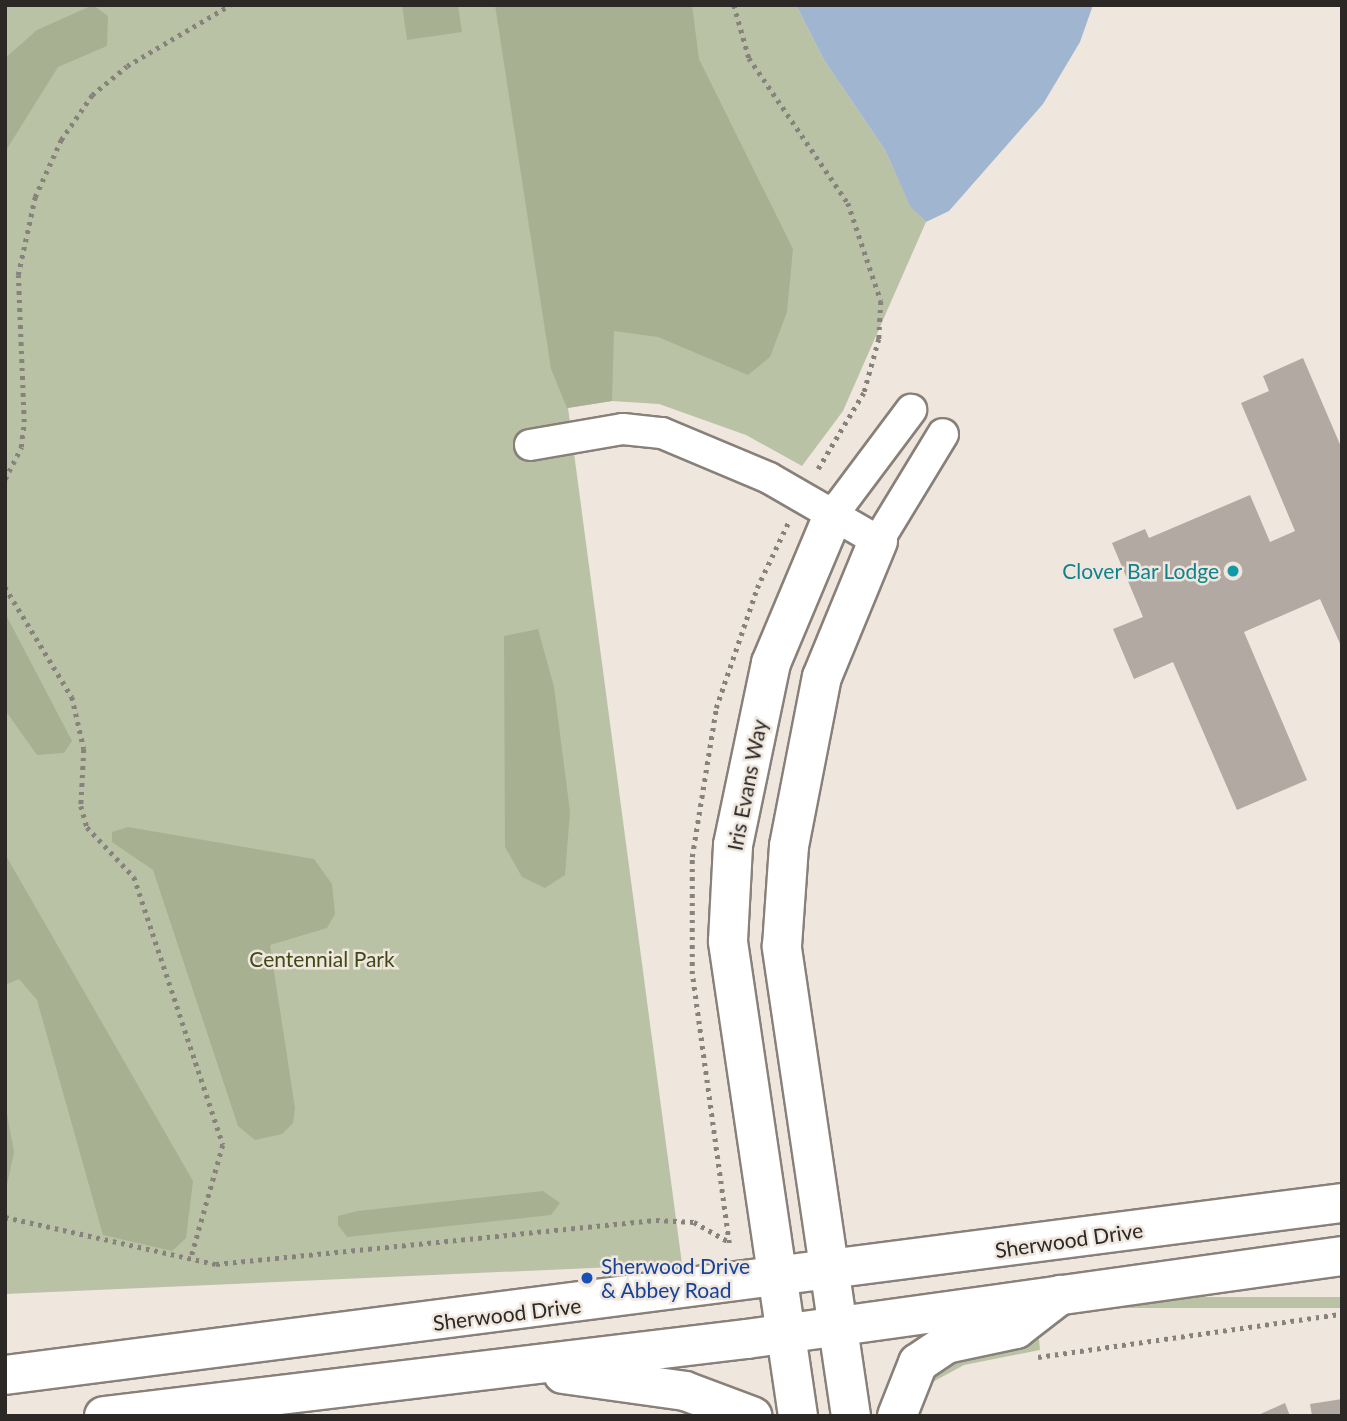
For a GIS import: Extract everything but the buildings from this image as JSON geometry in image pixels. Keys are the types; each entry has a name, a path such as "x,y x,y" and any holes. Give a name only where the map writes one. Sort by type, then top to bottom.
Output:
{"main road":[{"name":"Iris Evans Way","path":"798,1416 728,941 733,845 771,663 834,513"},
{"path":"851,1416 782,946 787,871 822,677 878,541"},
{"name":"Sherwood Drive","path":"5,1374 776,1279 1342,1203"},
{"path":"104,1416 785,1333 1342,1256"},
{"path":"897,1416 918,1363 946,1344 1016,1329 1060,1294"},
{"path":"509,1366 685,1391 752,1416"}],"street":[{"name":"Iris Evans Way","path":"834,513 911,410"},
{"path":"530,445 624,429 662,433 702,445 834,513 878,541 943,434"}],"path":[{"path":"5,479 21,447 24,422 18,275 35,197 61,140 92,95 127,66 230,5"},
{"path":"5,587 72,697 84,749 81,806 87,827 134,877 223,1145 191,1258"},
{"path":"5,1217 191,1258 244,1263 656,1220 717,1230 732,1253"},
{"path":"1033,1358 1342,1314"}],"green space":[{"name":"Centennial Park","path":"5,5 796,5 824,60 885,150 910,205 926,222 843,411 802,466 746,435 659,404 612,401 568,408 682,1264 5,1294"},
{"path":"93,5 108,16 107,46 58,67 5,152 5,58 37,30"},
{"path":"402,5 458,5 462,32 407,40"},
{"path":"495,5 692,5 699,59 793,249 787,312 770,357 748,375 658,337 614,331 612,401 567,408 551,369"},
{"path":"5,613 72,741 64,753 37,755 5,710"},
{"path":"538,629 554,687 570,812 565,875 545,888 522,877 505,847 504,636"},
{"path":"128,827 314,859 332,884 335,914 327,928 270,945 295,1108 293,1123 282,1134 255,1140 238,1126 153,870 112,842 112,832"},
{"path":"5,854 193,1181 186,1238 172,1251 103,1235 37,1000 19,979 5,985"},
{"path":"5,1103 14,1152 5,1194"},
{"path":"543,1191 560,1203 551,1215 347,1237 338,1225 338,1216 357,1211"},
{"path":"1075,1297 1342,1297 1342,1308 1075,1308"},
{"path":"1039,1339 1040,1350 964,1365 927,1385 931,1374 960,1356"}],"water":[{"path":"796,5 1093,5 1080,42 1043,104 949,211 926,222 910,206 885,150 824,60"}],"place":[{"name":"Clover Bar Lodge","path":"1233,571"},
{"name":"Sherwood Drive & Abbey Road","path":"587,1278"}]}
